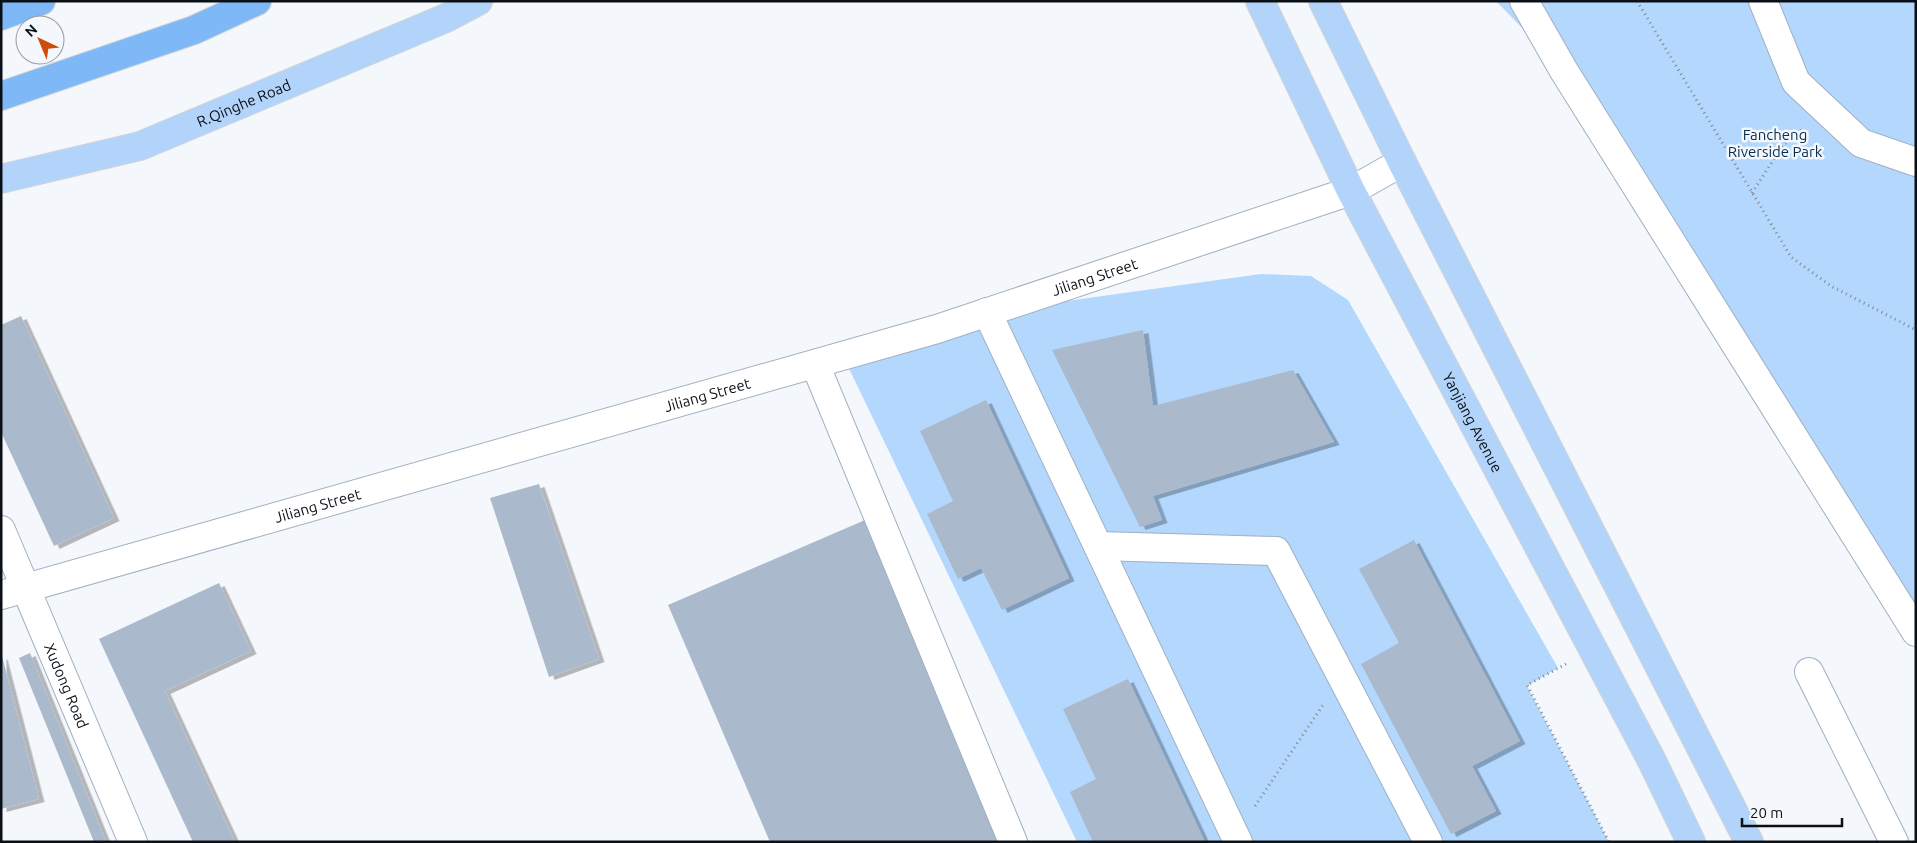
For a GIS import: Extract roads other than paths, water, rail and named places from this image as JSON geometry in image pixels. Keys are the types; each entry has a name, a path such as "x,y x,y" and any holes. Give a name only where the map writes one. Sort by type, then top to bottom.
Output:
{"highway":[{"path":"1,16 41,1"},
{"path":"1,96 194,30 257,1"}],"main road":[{"name":"R.Qinghe Road","path":"1,179 140,146 446,18 478,1"},
{"name":"Yanjiang Avenue","path":"1260,1 1351,191 1652,761 1691,842"},
{"path":"1322,1 1402,162 1749,842"}],"street":[{"path":"1524,1 1564,71 1916,632"},
{"path":"1763,1 1796,82 1861,143 1916,162"},
{"name":"Jiliang Street","path":"14,592 815,364 987,312 1351,191 1402,162"},
{"path":"987,312 1236,839"},
{"path":"815,364 1012,842"},
{"name":"Xudong Road","path":"1,530 14,592 133,842"},
{"path":"1098,546 1276,550 1428,842"},
{"path":"1809,672 1894,842"}],"park label":[{"name":"Fancheng Riverside Park","path":"1775,142"}]}
